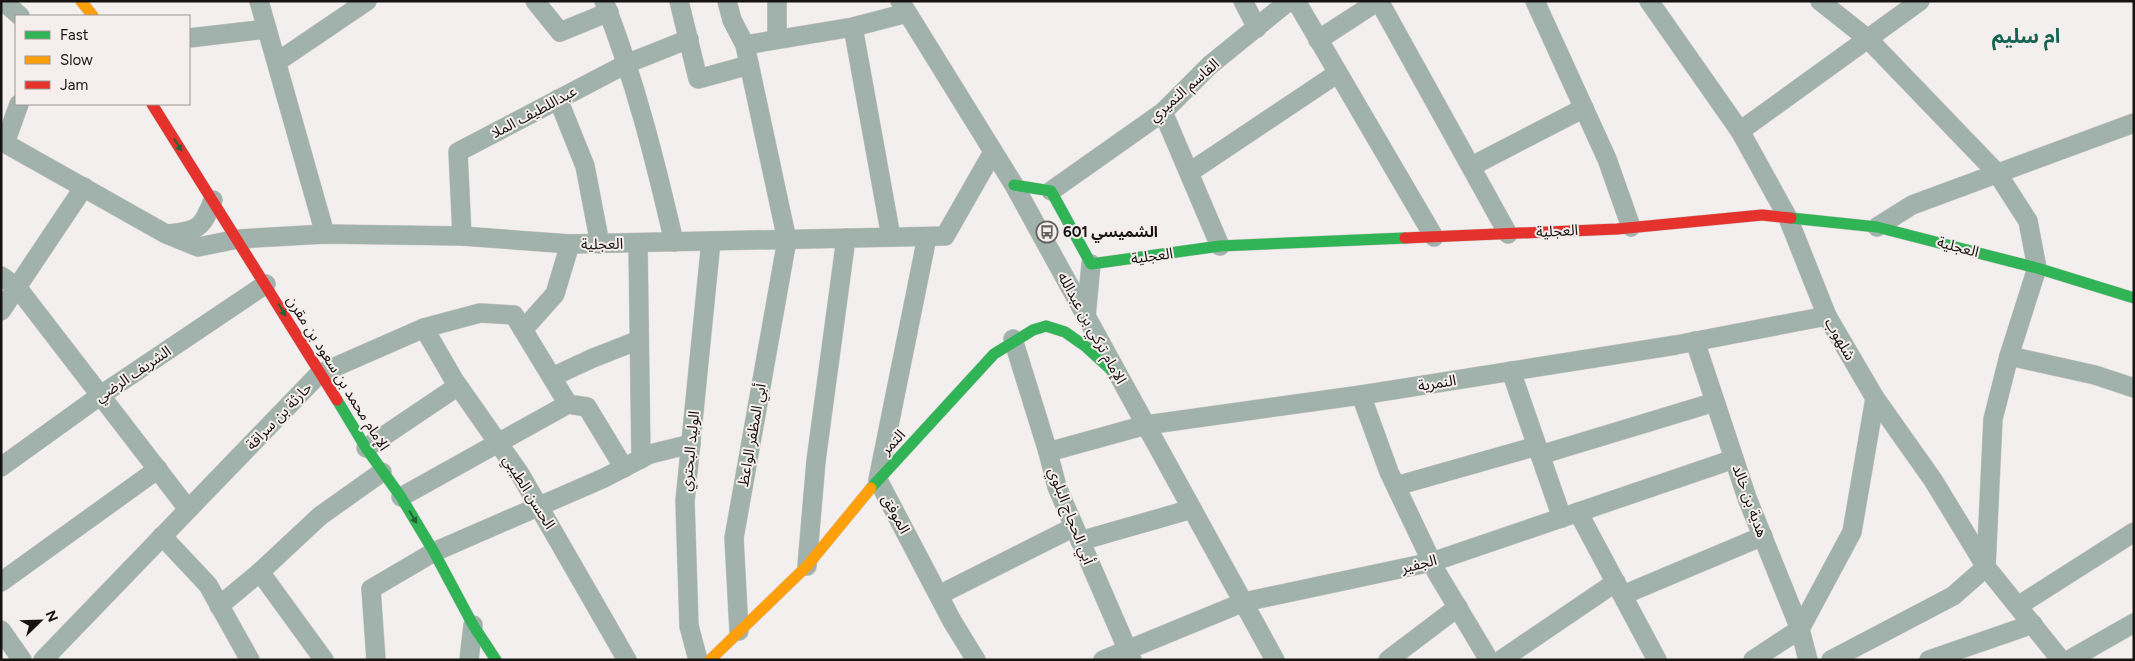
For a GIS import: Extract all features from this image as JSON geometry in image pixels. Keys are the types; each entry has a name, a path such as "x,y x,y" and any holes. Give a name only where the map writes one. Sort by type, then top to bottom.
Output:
{"street":[{"path":"3,1 19,15"},
{"path":"81,1 91,15"},
{"path":"259,1 325,234"},
{"path":"536,1 560,32 606,7 648,132 674,242"},
{"path":"679,1 698,79 749,65"},
{"path":"726,1 732,20 745,45 787,240"},
{"path":"777,1 777,40"},
{"path":"1242,1 1257,28"},
{"name":"القاسم النميري","path":"1051,191 1162,112 1210,65 1290,1"},
{"path":"1296,1 1434,237"},
{"path":"1318,40 1379,1 1508,234"},
{"path":"1535,1 1607,159 1631,228"},
{"name":"شلهوب","path":"1649,1 1740,131 1788,218 1827,316 1875,398 1933,480 1986,567 2061,660"},
{"path":"1820,1 1868,39 1997,174 2028,221 2037,268 2009,356 1993,419 1986,567 1952,596 1831,660"},
{"path":"1740,131 1920,1"},
{"path":"277,62 361,3"},
{"path":"745,45 853,28 904,7"},
{"name":"الإمام تركي بن عبدالله","path":"904,7 1014,185 1275,660"},
{"path":"853,28 891,238"},
{"path":"190,38 267,29"},
{"name":"عبداللطيف الملا","path":"462,236 458,152 626,64 688,39"},
{"path":"1190,172 1338,74"},
{"path":"558,100 585,166 600,244"},
{"path":"3,142 19,105"},
{"name":"الإمام محمد بن سعود بن مقرن","path":"153,105 266,284 319,374 366,448 401,497 434,552 473,626 496,660"},
{"path":"1472,166 1584,108"},
{"path":"1162,112 1190,172 1220,246"},
{"path":"1877,227 1912,205 2134,123"},
{"name":"العجلية","path":"3,142 166,234 198,247 238,239 325,234 462,236 570,244 945,236 993,152"},
{"path":"1014,185 1051,191 1091,264 1086,317"},
{"path":"1,311 84,187"},
{"path":"166,234 190,232 204,221 213,200"},
{"name":"العجلية","path":"1091,264 1220,246 1631,228 1762,215 1877,227 2037,268 2133,298"},
{"name":"الموفق","path":"927,236 878,480 976,660"},
{"path":"807,566 816,461 846,238"},
{"name":"أبي المظفر الواعظ","path":"739,632 734,538 787,240"},
{"name":"الوليد البحتري","path":"698,660 689,626 685,501 711,241"},
{"path":"638,243 641,459"},
{"path":"524,330 556,294 570,244"},
{"path":"1,276 17,286 188,509"},
{"name":"الشريف الرضي","path":"1,467 101,394 266,284"},
{"name":"حارثة بن سراقة","path":"43,660 319,374 424,328 480,313 514,315 568,404"},
{"name":"النمرية","path":"1048,452 1146,425 1361,395 1511,371 1695,341 1827,316"},
{"name":"التمر","path":"710,660 807,566 878,480 994,354 1013,339 1045,326 1066,331 1119,377"},
{"name":"الحسن الطيبي","path":"424,328 458,386 540,506 627,660"},
{"name":"أبي الحجاج البلوي","path":"1013,339 1057,487 1130,655"},
{"path":"552,377 639,340"},
{"name":"هدية بن خالد","path":"1695,341 1734,459 1800,629 1808,660"},
{"path":"2009,356 2095,375 2134,388"},
{"path":"1511,371 1539,450 1570,515 1619,588 1657,660"},
{"path":"366,448 458,386"},
{"path":"1361,395 1396,486 1432,562 1489,660"},
{"path":"1753,660 1800,629 1852,532 1875,398"},
{"path":"1396,486 1539,450 1715,402"},
{"path":"401,497 568,404 587,407 624,468"},
{"path":"376,660 371,589 434,552 624,468 650,454 691,444"},
{"name":"الجفير","path":"1103,660 1130,655 1244,602 1432,562 1734,459"},
{"path":"1,582 158,469"},
{"path":"219,606 260,572 320,516 382,472"},
{"path":"939,595 1077,534 1192,509"},
{"path":"2018,606 2134,532"},
{"path":"162,536 208,585 250,660"},
{"path":"1501,660 1619,588 1763,536"},
{"path":"260,572 324,660"},
{"path":"1388,660 1458,607"},
{"path":"2069,660 2134,623"},
{"path":"1931,659 2032,624"},
{"path":"470,660 473,626"},
{"path":"1,630 22,660"}],"traffic: fast":[{"path":"1014,185 1051,191 1091,264 1220,246 1405,238"},
{"path":"1791,218 1877,227 2037,268 2134,298"},
{"path":"871,488 994,354 1033,330 1046,326 1065,332 1085,346 1119,377"},
{"path":"337,400 366,448 401,497 434,552 473,625 496,660"}],"traffic: slow":[{"path":"81,1 92,15"},
{"path":"710,660 807,566 871,488"}],"traffic: jam":[{"path":"153,105 337,400"},
{"path":"1405,238 1617,229 1762,215 1791,218"}],"place":[{"name":"الشميسي 601","path":"1047,232"}],"district":[{"name":"ام سليم","path":"2026,36"}]}
